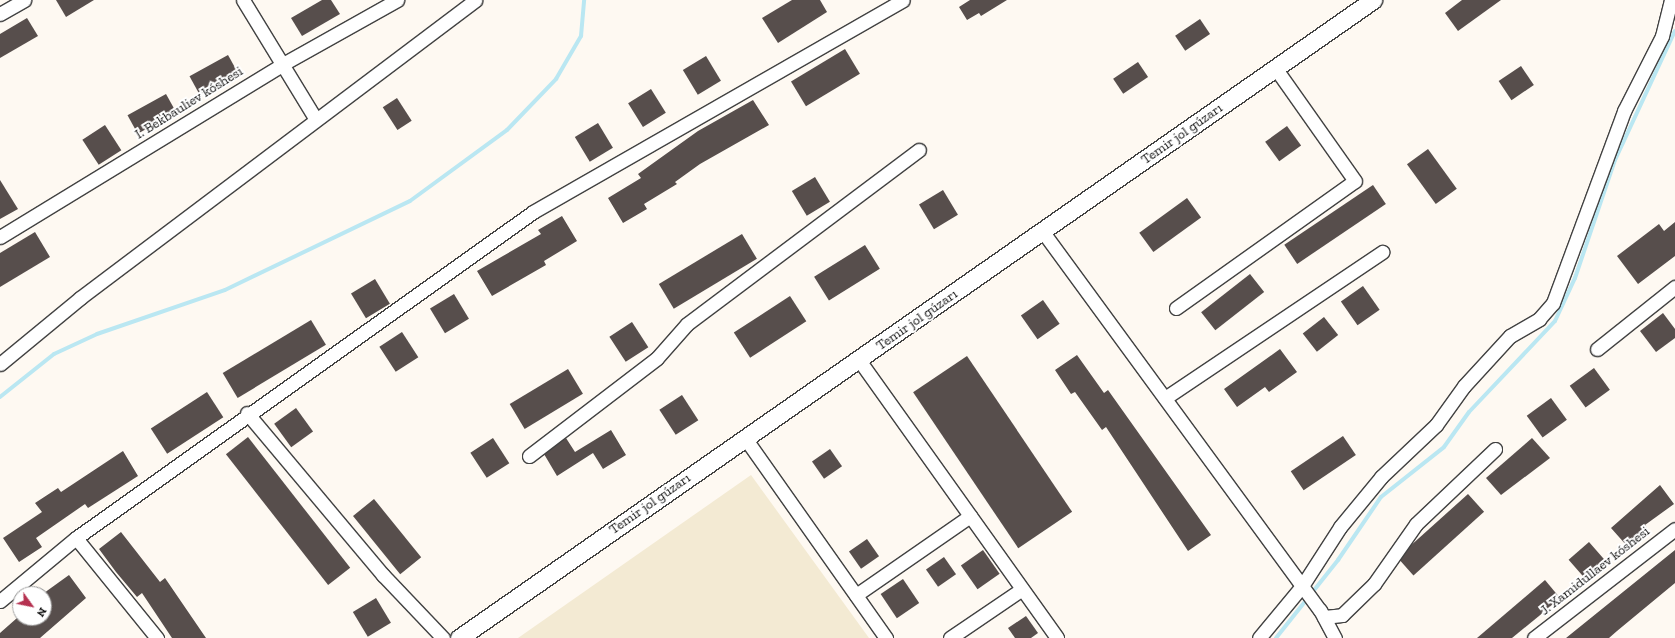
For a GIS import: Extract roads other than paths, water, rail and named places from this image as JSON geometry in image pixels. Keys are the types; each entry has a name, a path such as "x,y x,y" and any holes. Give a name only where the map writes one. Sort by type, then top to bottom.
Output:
{"street":[{"path":"0,14 24,0"},
{"path":"243,0 315,118"},
{"name":"I. Bekbauliev kóshesi","path":"0,237 283,64 397,0"},
{"path":"0,364 80,298 315,118 474,0"},
{"path":"0,601 76,538 247,413 533,212 903,0"},
{"name":"Temir jol gúzarı","path":"459,638 1043,232 1373,0"},
{"path":"1259,638 1302,586 1340,527 1380,477 1436,425 1464,386 1510,336 1539,318 1553,303 1624,111 1662,36 1670,0"},
{"path":"1176,308 1356,181 1276,69"},
{"path":"529,456 657,358 687,324 919,150"},
{"path":"1043,232 1322,613 1335,638"},
{"path":"1165,398 1382,252"},
{"path":"1597,349 1675,287"},
{"path":"859,360 1057,638"},
{"path":"247,413 383,575 443,638"},
{"path":"745,438 886,638"},
{"path":"1322,613 1342,616 1374,584 1416,524 1495,449"},
{"path":"856,595 970,516"},
{"name":"J. Xamidullaev kóshesi","path":"1534,638 1675,529"},
{"path":"76,538 157,638"},
{"path":"950,638 1022,589"}],"waterway":[{"path":"0,397 54,354 97,334 225,290 410,201 507,130 556,79 581,36 584,0"},
{"path":"1276,638 1338,560 1381,497 1444,447 1469,412 1555,321 1575,278 1615,160 1675,31"}]}
